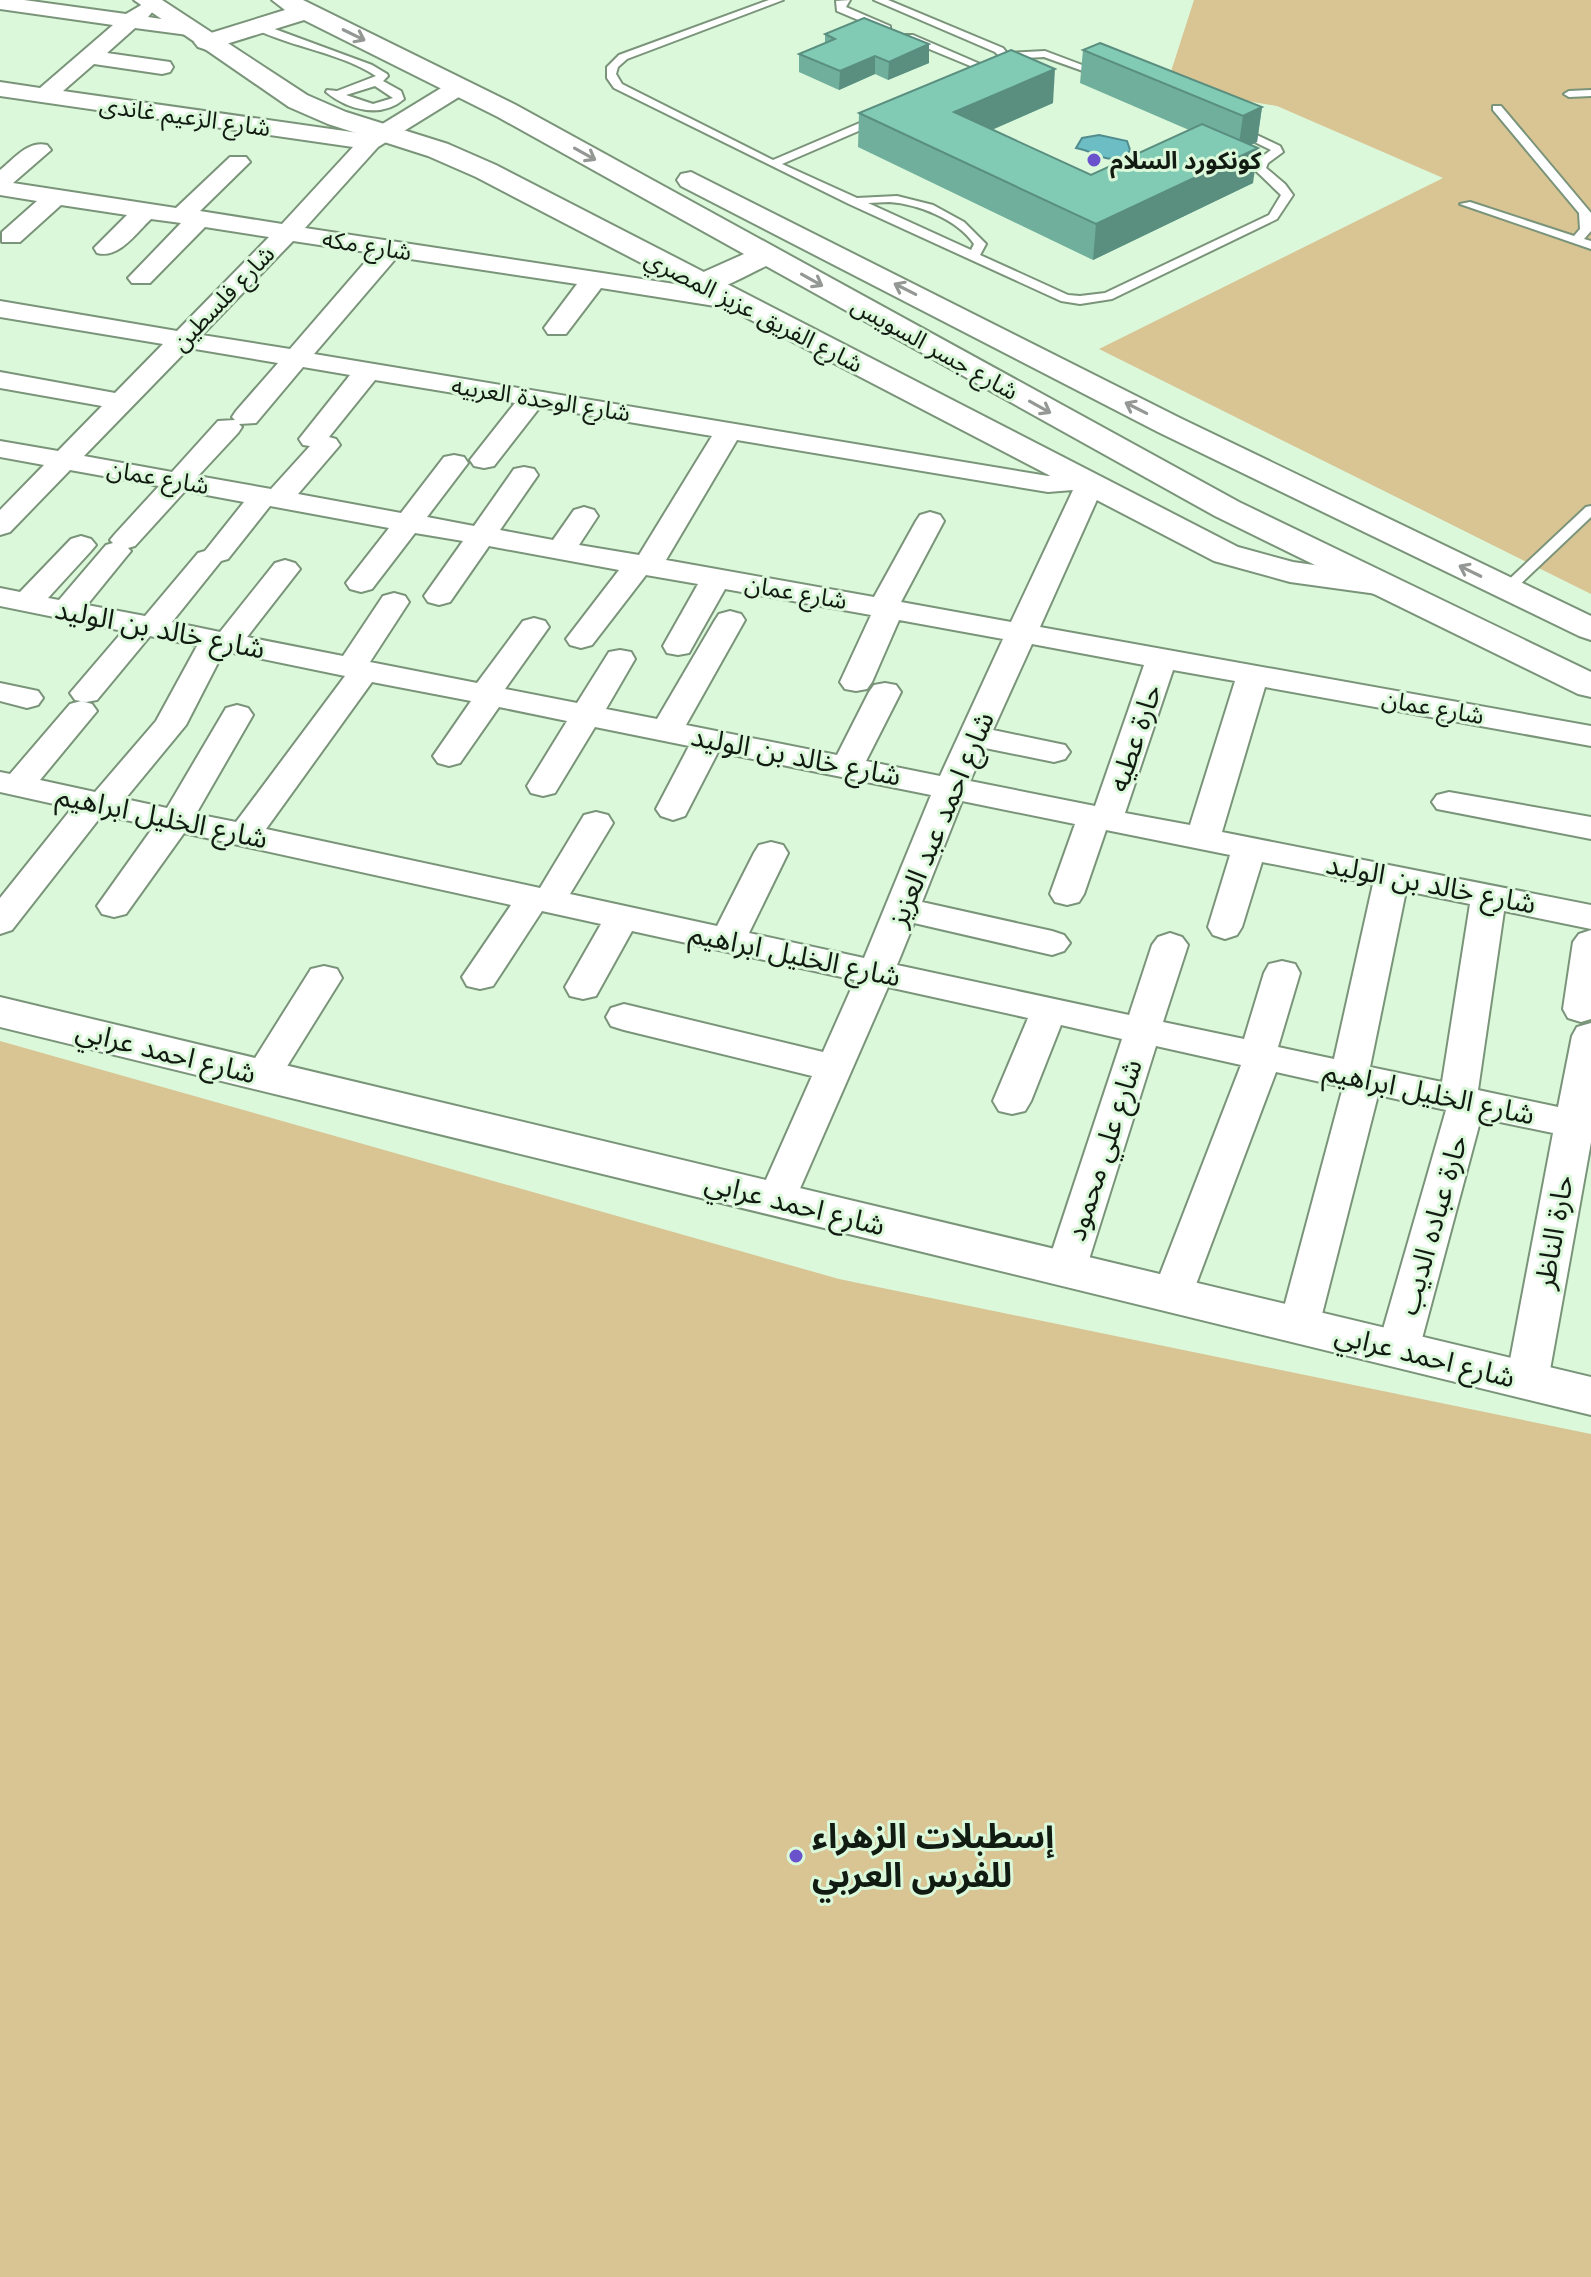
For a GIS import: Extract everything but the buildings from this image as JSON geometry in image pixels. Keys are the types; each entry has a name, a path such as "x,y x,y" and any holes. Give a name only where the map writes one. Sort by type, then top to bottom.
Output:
{"main road":[{"name":"شارع جسر السويس","path":"339,0 1169,425 1591,629"},
{"name":"شارع جسر السويس","path":"295,6 459,87 1227,509 1591,686"},
{"path":"197,35 257,26 295,6"},
{"name":"شارع الفريق عزيز المصري","path":"143,8 197,35 298,101 377,137 438,150 486,171 1234,557 1318,577 1377,584"},
{"path":"700,284 766,255"},
{"path":"1120,452 1175,457 1191,453 1189,442 1169,425"},
{"path":"1227,509 1231,493 1239,487 1275,476"},
{"name":"شارع احمد عرابي","path":"0,1012 1591,1396"}],"street":[{"path":"0,3 143,8"},
{"path":"44,96 143,8"},
{"path":"89,57 162,67"},
{"name":"شارع فلسطين","path":"0,526 377,137 459,87"},
{"name":"شارع الزعيم غاندى","path":"0,89 377,137"},
{"path":"0,185 39,150"},
{"path":"146,210 112,253 148,270 238,162"},
{"name":"شارع مكه","path":"0,185 734,301"},
{"path":"11,237 57,196"},
{"path":"67,610 179,481 296,359 391,248"},
{"path":"557,328 594,280"},
{"name":"شارع الوحدة العربيه","path":"0,310 1048,484 1086,482"},
{"path":"8,788 148,626 320,442 368,371"},
{"path":"0,380 122,402"},
{"path":"484,460 533,398"},
{"path":"581,639 643,565 729,431"},
{"name":"شارع عمان","path":"0,449 1591,736"},
{"path":"361,583 454,463"},
{"path":"439,596 524,475"},
{"name":"شارع احمد عبد العزيز","path":"776,1200 876,973 951,787 1023,633 1086,482"},
{"path":"561,550 584,516"},
{"path":"847,766 870,687 886,609 930,521"},
{"path":"14,599 81,545"},
{"path":"0,922 99,803 170,725 221,641 285,569"},
{"path":"678,646 716,578"},
{"name":"شارع خالد بن الوليد","path":"14,599 1591,917"},
{"path":"244,835 358,668 394,602"},
{"path":"667,730 730,620"},
{"path":"449,756 534,627"},
{"name":"حارة عطيه","path":"1067,894 1162,658"},
{"path":"543,786 620,659"},
{"path":"1203,838 1253,675"},
{"path":"114,906 176,820 237,715"},
{"path":"975,736 1054,752"},
{"path":"673,809 709,738"},
{"name":"شارع الخليل ابراهيم","path":"8,788 99,803 1582,1126"},
{"path":"1449,802 1591,828"},
{"path":"480,977 596,823"},
{"path":"1225,927 1249,847"},
{"path":"728,940 771,853"},
{"path":"1299,1326 1357,1077 1392,876"},
{"name":"حارة عباده الديب","path":"1398,1350 1463,1100 1489,896"},
{"path":"902,909 1052,943"},
{"path":"583,987 623,917"},
{"name":"حارة الناظر","path":"1527,1381 1582,1126 1591,942"},
{"name":"شارع علي محمود","path":"1066,1269 1170,945"},
{"path":"1172,1295 1260,1056 1282,973"},
{"path":"263,1075 324,978"},
{"path":"1012,1101 1049,1010"},
{"path":"624,1017 834,1068"}],"lane":[{"path":"778,0 623,57 609,71 611,79 618,86 773,164 1051,294 1080,300 1095,299 1268,221 1287,195 1260,169 1263,161 1277,152 1276,148 1225,124"},
{"path":"845,0 840,3 841,9 989,70"},
{"path":"879,0 999,50 1004,56"},
{"path":"257,26 283,40 356,60 383,76 376,82 332,93 370,109 384,107 399,99 397,93 376,82"},
{"path":"937,49 967,36"},
{"path":"1004,56 1031,53 1059,56 1114,79"},
{"path":"975,76 1003,61 1004,56"},
{"path":"1569,94 1591,93"},
{"path":"1497,108 1588,213 1586,230 1576,240"},
{"path":"773,164 889,114"},
{"path":"853,202 883,199 913,202 972,231 980,244 973,258"},
{"path":"1466,204 1591,245"},
{"path":"1507,589 1589,515"}],"shaded area":[{"path":"1194,0 1591,0 1591,594 1099,349 1443,178 1277,106 1166,87"},
{"name":"إسطبلات الزهراء للفرس العربي","path":"0,1041 839,1279 1591,1434 1591,2277 0,2277"}],"water":[{"path":"1099,135 1127,141 1130,150 1127,155 1112,159 1076,148 1082,138"}],"place":[{"name":"كونكورد السلام","path":"1094,160"},
{"name":"إسطبلات الزهراء للفرس العربي","path":"796,1856"}]}
